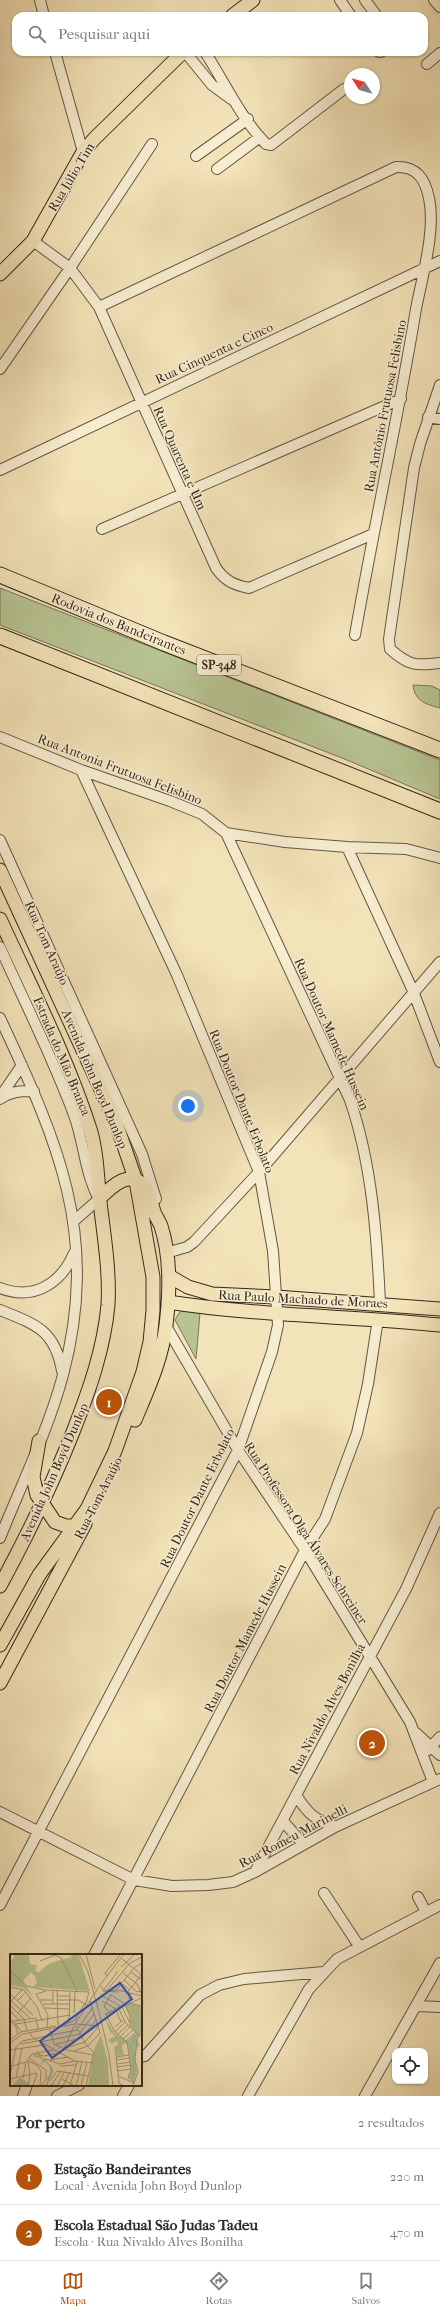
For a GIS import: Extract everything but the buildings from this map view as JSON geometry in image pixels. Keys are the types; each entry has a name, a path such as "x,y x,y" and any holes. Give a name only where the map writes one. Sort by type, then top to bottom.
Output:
{"highway":[{"name":"Rodovia dos Bandeirantes","path":"0,575 164,643 440,750"},
{"path":"0,636 440,811"}],"main road":[{"path":"237,12 252,0"},
{"name":"Rua Júlio Tim","path":"0,274 33,241 83,152 110,121 180,56"},
{"name":"Avenida John Boyd Dunlop","path":"0,870 115,1120 136,1181 153,1277 153,1310 150,1342 125,1436"},
{"name":"Avenida John Boyd Dunlop","path":"0,919 70,1072 96,1152 100,1178 100,1199 107,1260 108,1304 103,1340 87,1397 42,1504 0,1586"},
{"path":"100,1199 120,1181 129,1179 136,1181 147,1190 161,1225 169,1276 168,1302"},
{"name":"Rua Paulo Machado de Moraes","path":"169,1276 198,1292 212,1294 276,1297 440,1309"},
{"name":"Rua Paulo Machado de Moraes","path":"168,1302 278,1313 378,1319 440,1325"},
{"name":"Rua Tom Araújo","path":"0,1683 92,1505 159,1362 166,1326 168,1302"},
{"path":"39,1441 33,1478 34,1488 42,1504 55,1522 66,1526 76,1526"},
{"path":"0,1645 38,1575 92,1505"}],"street":[{"path":"40,0 43,12"},
{"path":"340,0 348,12"},
{"path":"365,0 374,12"},
{"path":"434,0 440,7"},
{"path":"428,64 440,53"},
{"path":"56,56 83,152"},
{"path":"187,56 212,85 231,99 266,144 271,145 344,89"},
{"path":"207,56 221,77 231,99"},
{"path":"196,156 248,119"},
{"path":"217,169 260,136"},
{"path":"0,369 70,268 152,144"},
{"name":"Rua Antônio Frutuosa Felisbino","path":"99,308 396,167 407,166 417,173 424,181 429,199 430,217 423,269 401,399 373,534 355,635"},
{"name":"Rua Quarenta e Um","path":"33,241 70,268 99,308 216,568 224,580 238,586 249,588 373,534"},
{"name":"Rua Cinquenta e Cinco","path":"0,470 140,402 440,261"},
{"path":"440,385 428,417 414,468 389,639 390,649 408,663 418,666 440,663"},
{"path":"102,529 401,399"},
{"path":"428,417 440,419"},
{"name":"Rua Antonia Frutuosa Felisbino","path":"0,737 81,770 170,801 202,814 226,834"},
{"name":"Rua Doutor Dante Erbolato","path":"0,1905 238,1450 272,1352 278,1325 270,1230 259,1172 177,975 81,770"},
{"path":"226,834 347,847 406,849 440,858"},
{"name":"Rua Doutor Mamede Hussein","path":"226,834 339,1078 359,1126 368,1178 378,1261 380,1304"},
{"name":"Rua Tom Araújo","path":"0,840 142,1154 157,1202 161,1225"},
{"path":"347,847 413,991 440,1062"},
{"name":"Estrada do Mão Branca","path":"0,947 59,1077 74,1117 93,1187 100,1199"},
{"path":"166,1253 186,1247 194,1242 259,1172 413,991 440,962"},
{"path":"0,1018 34,1091 56,1145 74,1220 77,1248 75,1312 63,1375 39,1441 0,1538"},
{"path":"0,1098 22,1065"},
{"path":"0,1098 17,1090 34,1091"},
{"path":"74,1220 100,1199"},
{"path":"0,1288 22,1293 36,1291 48,1286 64,1273 77,1248"},
{"path":"0,1310 30,1322 42,1329 53,1342 59,1356 63,1375"},
{"name":"Rua Doutor Mamede Hussein","path":"95,1954 305,1550 325,1518 357,1433 368,1384 378,1319"},
{"name":"Rua Professora Olga Álvares Schreiner","path":"166,1326 238,1450 305,1550 410,1722 437,1780"},
{"name":"Rua Nivaldo Alves Bonilha","path":"255,1872 406,1589 440,1513"},
{"name":"Rua Professora Olga Álvares Schreiner","path":"414,1732 440,1755"},
{"path":"424,1753 432,1747 440,1736"},
{"name":"Rua Romeu Marinelli","path":"0,1812 134,1880 172,1886 208,1885 233,1882 255,1872 335,1827 437,1780"},
{"path":"296,1795 307,1812 318,1820 335,1827"},
{"path":"283,1821 303,1844"},
{"path":"324,1894 359,1946"},
{"path":"418,1897 426,1912"},
{"path":"248,2096 309,1989 337,1959 359,1946 440,1905"},
{"path":"365,2096 440,1964"},
{"path":"142,2058 200,1995 219,1985 244,1979 324,1972"},
{"path":"416,2006 440,2008"},
{"path":"24,2096 27,2086"},
{"path":"57,2096 77,2086"},
{"path":"123,2096 128,2086"}],"green space":[{"path":"0,588 440,760 440,799 342,758 0,625"},
{"path":"413,685 432,686 440,690 440,708 425,703 418,698"},
{"path":"183,1310 200,1313 196,1359 175,1320 179,1313"}],"place":[{"name":"Estação Bandeirantes","path":"109,1402"},
{"name":"Escola Estadual São Judas Tadeu","path":"372,1743"}]}
